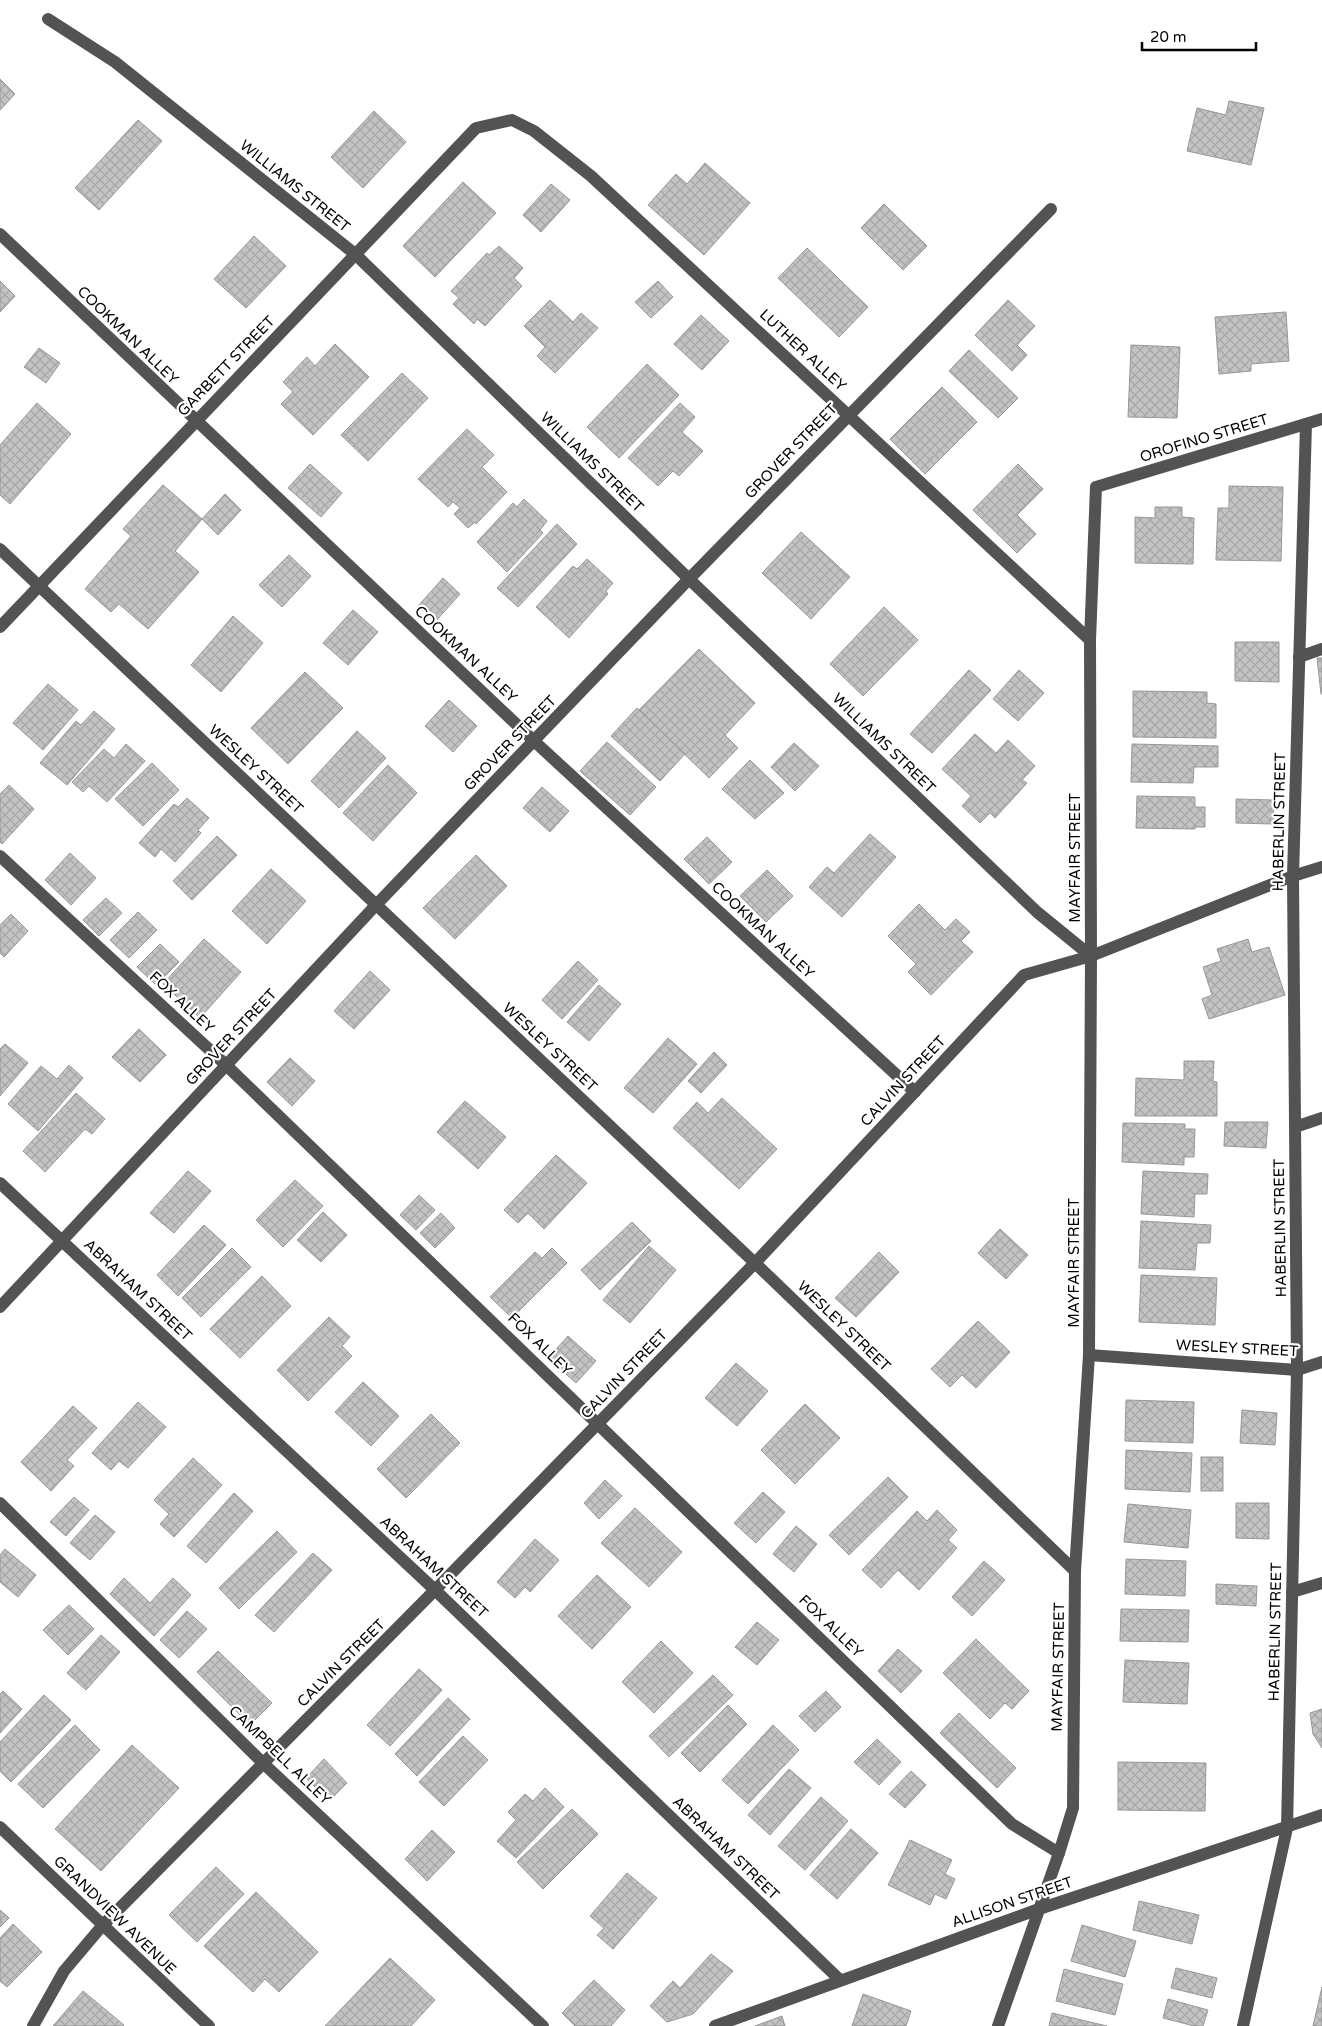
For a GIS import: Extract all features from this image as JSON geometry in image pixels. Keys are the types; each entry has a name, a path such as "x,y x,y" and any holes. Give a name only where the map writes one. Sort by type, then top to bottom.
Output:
{"street":[{"name":"WILLIAMS STREET","path":"48,19 114,62 355,254 689,579 1037,912 1092,956"},
{"name":"LUTHER ALLEY","path":"476,128 512,120 534,131 591,176 1090,640"},
{"name":"GARBETT STREET","path":"0,627 476,128"},
{"name":"GROVER STREET","path":"0,1307 376,905 689,579 1051,209"},
{"name":"COOKMAN ALLEY","path":"0,234 195,421 534,740 915,1092"},
{"name":"OROFINO STREET","path":"1096,487 1322,419"},
{"name":"HABERLIN STREET","path":"1243,2026 1287,1828 1298,1370 1294,876 1306,424"},
{"name":"MAYFAIR STREET","path":"998,2026 1059,1853 1072,1808 1076,1571 1089,1355 1092,956 1090,640 1096,487"},
{"name":"WESLEY STREET","path":"0,549 755,1263 1076,1571"},
{"path":"1299,657 1322,649"},
{"name":"FOX ALLEY","path":"0,856 226,1066 599,1423 1012,1824 1059,1853"},
{"name":"CALVIN STREET","path":"33,2026 64,1971 102,1926 436,1590 755,1263 1024,975 1092,956 1294,876 1322,867"},
{"path":"1295,1127 1322,1118"},
{"name":"ABRAHAM STREET","path":"0,1183 436,1590 840,1980"},
{"name":"WESLEY STREET","path":"1089,1355 1298,1370 1322,1362"},
{"name":"CAMPBELL ALLEY","path":"0,1503 264,1764 543,2026"},
{"path":"1292,1592 1322,1583"},
{"name":"ALLISON STREET","path":"715,2026 1039,1908 1322,1815"},
{"name":"GRANDVIEW AVENUE","path":"0,1827 209,2026"}],"building":[{"path":"0,79 15,94 0,110"},
{"path":"1229,101 1264,108 1251,165 1187,151 1197,108 1226,115"},
{"path":"374,111 406,142 363,188 331,157"},
{"path":"138,120 162,141 99,210 75,188"},
{"path":"705,163 750,203 704,255 648,205 676,174 687,184"},
{"path":"463,182 496,213 435,277 403,246"},
{"path":"551,184 570,200 541,232 523,215"},
{"path":"884,204 927,246 903,270 861,228"},
{"path":"254,236 286,266 246,308 214,279"},
{"path":"499,246 523,268 514,278 522,286 485,326 477,319 474,324 453,304 459,298 451,291 487,253 489,255"},
{"path":"807,248 868,307 839,337 778,278"},
{"path":"0,281 15,296 0,312"},
{"path":"658,281 673,297 651,318 635,302"},
{"path":"550,300 573,322 581,313 598,328 555,373 537,356 545,347 524,326"},
{"path":"1008,300 1035,326 1017,345 1027,355 1012,371 975,335"},
{"path":"1286,312 1289,361 1251,364 1251,371 1219,374 1215,317"},
{"path":"701,315 729,341 702,370 674,344"},
{"path":"335,344 369,377 313,435 281,404 293,392 283,382 307,357 315,366"},
{"path":"1131,345 1180,347 1177,418 1128,417"},
{"path":"39,348 60,363 46,383 24,367"},
{"path":"969,350 1018,398 998,418 949,371"},
{"path":"647,364 679,395 619,458 587,427"},
{"path":"402,373 428,398 368,461 341,435"},
{"path":"942,387 977,422 925,474 890,439"},
{"path":"37,403 71,434 10,504 0,495 0,445"},
{"path":"680,403 695,417 682,432 703,451 679,476 673,471 658,486 628,458"},
{"path":"467,429 494,455 482,467 507,492 476,524 475,522 468,528 454,514 460,508 453,502 448,507 418,479"},
{"path":"310,464 342,493 321,517 288,488"},
{"path":"1018,464 1043,489 1017,515 1036,534 1017,553 973,510"},
{"path":"163,485 202,519 175,551 199,572 148,629 119,604 111,612 85,589 131,536 123,529"},
{"path":"1229,486 1283,487 1281,561 1216,560 1218,508 1229,508"},
{"path":"225,494 241,510 218,535 202,519"},
{"path":"524,499 547,521 540,530 543,533 507,572 477,542 513,503 517,507"},
{"path":"1155,507 1182,507 1182,517 1194,518 1193,564 1135,563 1135,517 1155,518"},
{"path":"557,524 577,544 518,607 497,588"},
{"path":"801,532 850,577 811,619 762,573"},
{"path":"289,555 311,576 282,607 259,585"},
{"path":"587,559 613,583 606,591 608,594 569,638 536,607 573,566 577,569"},
{"path":"443,578 460,594 435,622 418,606"},
{"path":"884,607 918,640 863,696 830,664"},
{"path":"353,610 378,632 348,665 323,643"},
{"path":"233,616 263,643 221,692 191,665"},
{"path":"1235,642 1279,642 1279,682 1235,681"},
{"path":"699,649 755,703 725,735 738,748 709,778 639,710"},
{"path":"1317,658 1322,658 1322,694 1321,694"},
{"path":"969,670 991,690 932,753 910,734"},
{"path":"1019,670 1044,693 1018,721 993,699"},
{"path":"305,672 343,708 288,764 251,728"},
{"path":"48,684 78,710 43,750 13,723"},
{"path":"1133,691 1207,692 1207,703 1216,704 1216,738 1133,737"},
{"path":"449,700 477,726 453,752 425,726"},
{"path":"637,708 685,754 660,781 611,736"},
{"path":"94,711 115,729 67,785 40,763 76,721 81,725"},
{"path":"357,731 386,758 339,808 311,781"},
{"path":"975,734 996,753 1008,740 1035,766 1022,780 1027,783 995,818 990,813 980,823 962,806 971,796 942,769"},
{"path":"607,742 656,787 630,815 580,771"},
{"path":"794,743 819,766 795,791 771,767"},
{"path":"126,744 145,761 107,802 89,786 83,792 72,782 104,749 114,758"},
{"path":"1132,744 1218,746 1218,767 1194,767 1193,783 1131,782"},
{"path":"750,760 784,793 755,819 722,789"},
{"path":"152,763 179,790 143,826 115,799"},
{"path":"388,765 417,793 373,841 343,813"},
{"path":"9,785 34,809 2,844 0,842 0,794"},
{"path":"542,787 569,811 550,832 523,808"},
{"path":"1137,796 1195,797 1195,807 1205,807 1205,827 1195,827 1195,829 1136,828"},
{"path":"187,798 209,818 198,830 201,833 175,862 161,849 155,857 139,843 174,804 178,807"},
{"path":"1236,799 1274,800 1273,824 1236,823"},
{"path":"870,834 896,857 842,917 809,887 827,867 834,873"},
{"path":"217,836 237,855 192,900 173,881"},
{"path":"707,837 732,862 709,884 684,859"},
{"path":"70,853 96,878 71,905 45,880"},
{"path":"476,855 507,886 455,939 423,908"},
{"path":"271,869 306,901 267,944 232,911"},
{"path":"767,870 793,896 766,922 740,896"},
{"path":"106,898 122,913 99,936 83,920"},
{"path":"919,904 945,930 956,919 970,932 961,941 973,952 931,995 908,972 916,964 888,936"},
{"path":"138,912 157,930 129,958 110,940"},
{"path":"11,914 28,931 4,957 0,953 0,925"},
{"path":"204,939 241,972 200,1018 163,984"},
{"path":"1248,939 1252,952 1269,947 1285,995 1209,1019 1202,999 1212,995 1203,967 1221,961 1217,949"},
{"path":"160,944 179,962 156,985 137,967"},
{"path":"578,961 598,980 562,1019 542,1000"},
{"path":"370,971 390,990 354,1029 334,1011"},
{"path":"599,985 621,1004 589,1041 567,1022"},
{"path":"139,1029 166,1055 140,1082 112,1057"},
{"path":"668,1038 697,1064 653,1113 624,1088"},
{"path":"5,1044 28,1063 0,1096 0,1049"},
{"path":"714,1052 727,1065 701,1093 688,1081"},
{"path":"290,1058 315,1081 292,1106 267,1082"},
{"path":"1184,1061 1214,1061 1213,1081 1217,1082 1217,1116 1135,1116 1136,1078 1184,1080"},
{"path":"69,1065 83,1078 38,1131 8,1104 41,1066 57,1079"},
{"path":"76,1093 105,1119 92,1134 85,1129 45,1172 23,1151"},
{"path":"722,1098 777,1149 739,1189 673,1128 697,1102 708,1113"},
{"path":"465,1101 506,1137 478,1169 437,1132"},
{"path":"1225,1122 1268,1122 1266,1148 1224,1146"},
{"path":"1123,1123 1185,1124 1185,1129 1195,1129 1194,1157 1184,1157 1184,1165 1122,1162"},
{"path":"556,1155 587,1183 544,1229 528,1213 518,1223 504,1210"},
{"path":"188,1171 211,1191 174,1233 150,1213"},
{"path":"1143,1171 1208,1174 1207,1194 1195,1194 1194,1217 1141,1214"},
{"path":"295,1180 323,1206 283,1247 256,1220"},
{"path":"419,1195 435,1210 416,1230 400,1215"},
{"path":"323,1212 347,1235 321,1262 297,1240"},
{"path":"441,1213 455,1228 435,1248 420,1233"},
{"path":"1141,1221 1211,1225 1210,1243 1197,1243 1195,1270 1139,1268"},
{"path":"632,1222 651,1241 600,1290 581,1270"},
{"path":"204,1225 226,1245 178,1296 157,1275"},
{"path":"1000,1229 1028,1255 1006,1279 978,1253"},
{"path":"649,1246 676,1270 630,1323 603,1300"},
{"path":"232,1248 251,1267 201,1317 182,1298"},
{"path":"552,1248 567,1263 512,1318 490,1297 535,1252 542,1258"},
{"path":"879,1252 899,1272 856,1317 835,1298"},
{"path":"1141,1275 1217,1278 1215,1325 1139,1322"},
{"path":"262,1276 291,1306 240,1358 210,1329"},
{"path":"329,1317 350,1337 342,1346 352,1356 308,1401 277,1370"},
{"path":"978,1321 1010,1352 976,1388 962,1375 950,1387 931,1369"},
{"path":"568,1336 596,1361 576,1383 548,1358"},
{"path":"736,1363 768,1391 737,1426 705,1398"},
{"path":"363,1382 399,1416 371,1446 335,1412"},
{"path":"1126,1400 1194,1402 1193,1443 1125,1441"},
{"path":"138,1402 166,1427 128,1468 119,1461 111,1470 92,1453"},
{"path":"805,1404 840,1438 795,1484 761,1450"},
{"path":"73,1406 97,1428 67,1460 74,1466 51,1491 21,1462"},
{"path":"1242,1410 1277,1413 1275,1445 1240,1443"},
{"path":"431,1414 460,1443 406,1498 377,1469"},
{"path":"1126,1450 1192,1453 1190,1492 1125,1489"},
{"path":"1201,1457 1223,1457 1223,1491 1201,1491"},
{"path":"193,1458 222,1485 174,1537 160,1524 169,1514 154,1500"},
{"path":"888,1477 908,1497 849,1555 829,1535"},
{"path":"605,1480 622,1496 599,1519 584,1503"},
{"path":"763,1492 785,1512 756,1543 734,1523"},
{"path":"234,1493 253,1511 206,1563 187,1546"},
{"path":"74,1497 89,1510 66,1536 50,1522"},
{"path":"1236,1503 1269,1503 1269,1539 1236,1538"},
{"path":"1128,1504 1191,1510 1188,1548 1124,1542"},
{"path":"635,1508 682,1552 649,1587 601,1543"},
{"path":"937,1510 957,1530 948,1540 957,1548 919,1590 898,1570 881,1588 862,1570 917,1511 927,1521"},
{"path":"95,1515 115,1532 90,1560 70,1543"},
{"path":"796,1526 817,1544 794,1572 773,1554"},
{"path":"277,1531 297,1552 239,1609 219,1588"},
{"path":"535,1539 559,1560 530,1592 525,1587 515,1598 497,1582"},
{"path":"5,1549 36,1575 18,1597 0,1582 0,1555"},
{"path":"313,1553 332,1570 274,1632 255,1615"},
{"path":"1126,1559 1186,1561 1185,1596 1125,1594"},
{"path":"984,1561 1005,1580 972,1616 952,1597"},
{"path":"597,1575 631,1607 592,1649 558,1616"},
{"path":"124,1578 150,1603 173,1578 191,1595 154,1636 110,1594"},
{"path":"1216,1584 1257,1586 1256,1606 1216,1604"},
{"path":"69,1605 94,1629 68,1655 43,1630"},
{"path":"1121,1609 1189,1610 1188,1642 1120,1641"},
{"path":"187,1611 207,1629 179,1658 160,1640"},
{"path":"757,1622 779,1640 757,1665 735,1647"},
{"path":"101,1635 120,1652 86,1690 67,1673"},
{"path":"976,1639 1029,1691 1012,1709 1005,1703 990,1719 943,1673"},
{"path":"661,1641 693,1673 654,1713 622,1682"},
{"path":"898,1649 922,1671 901,1693 878,1671"},
{"path":"218,1651 272,1703 250,1725 197,1672"},
{"path":"1125,1660 1189,1663 1187,1704 1123,1702"},
{"path":"419,1669 442,1690 390,1746 367,1725"},
{"path":"713,1675 733,1695 669,1757 649,1736"},
{"path":"3,1691 22,1709 0,1733 0,1694"},
{"path":"826,1691 841,1707 815,1732 799,1716"},
{"path":"44,1695 71,1720 11,1782 0,1771 0,1742"},
{"path":"448,1698 470,1719 417,1776 395,1754"},
{"path":"728,1705 747,1724 700,1772 681,1753"},
{"path":"1322,1709 1322,1748 1313,1734 1310,1713"},
{"path":"959,1713 1016,1768 997,1788 940,1733"},
{"path":"75,1725 100,1750 43,1808 18,1784"},
{"path":"773,1725 799,1750 748,1804 722,1780"},
{"path":"463,1736 488,1760 444,1806 419,1782"},
{"path":"877,1739 901,1762 879,1785 854,1762"},
{"path":"132,1745 179,1788 101,1871 55,1829"},
{"path":"324,1759 347,1783 329,1801 306,1778"},
{"path":"1118,1762 1206,1763 1205,1811 1118,1810"},
{"path":"789,1769 811,1788 770,1835 748,1815"},
{"path":"911,1771 926,1785 905,1808 889,1794"},
{"path":"545,1788 564,1807 516,1858 497,1841 516,1820 508,1812 525,1794 533,1801"},
{"path":"821,1797 848,1821 805,1870 778,1846"},
{"path":"572,1809 598,1834 543,1889 517,1862"},
{"path":"851,1829 878,1853 837,1899 810,1875"},
{"path":"432,1830 455,1852 427,1881 405,1859"},
{"path":"910,1840 952,1860 945,1874 955,1879 946,1899 935,1894 930,1905 888,1885"},
{"path":"216,1867 244,1894 197,1942 169,1915"},
{"path":"627,1873 657,1898 613,1949 597,1935 604,1928 590,1916"},
{"path":"256,1892 318,1952 279,1992 265,1979 253,1992 204,1946"},
{"path":"1139,1901 1199,1915 1192,1944 1133,1930"},
{"path":"0,1910 9,1918 0,1927"},
{"path":"13,1924 42,1952 7,1987 0,1981 0,1938"},
{"path":"1082,1925 1136,1941 1125,1977 1071,1961"},
{"path":"711,1954 733,1971 693,2014 667,2022 650,2006 673,1981 680,1988"},
{"path":"390,1958 435,2000 411,2026 325,2026"},
{"path":"1176,1968 1217,1978 1212,1998 1171,1988"},
{"path":"1064,1969 1123,1984 1115,2015 1056,2001"},
{"path":"594,1980 625,2010 611,2026 575,2026 562,2013"},
{"path":"1322,1987 1322,2026 1313,2026"},
{"path":"83,1991 124,2025 53,2026"},
{"path":"863,1994 911,2011 906,2026 852,2026"},
{"path":"1168,1999 1208,2010 1203,2026 1194,2026 1163,2018"},
{"path":"1052,2013 1107,2026 1049,2026"},
{"path":"782,2016 785,2026 755,2026"}]}
